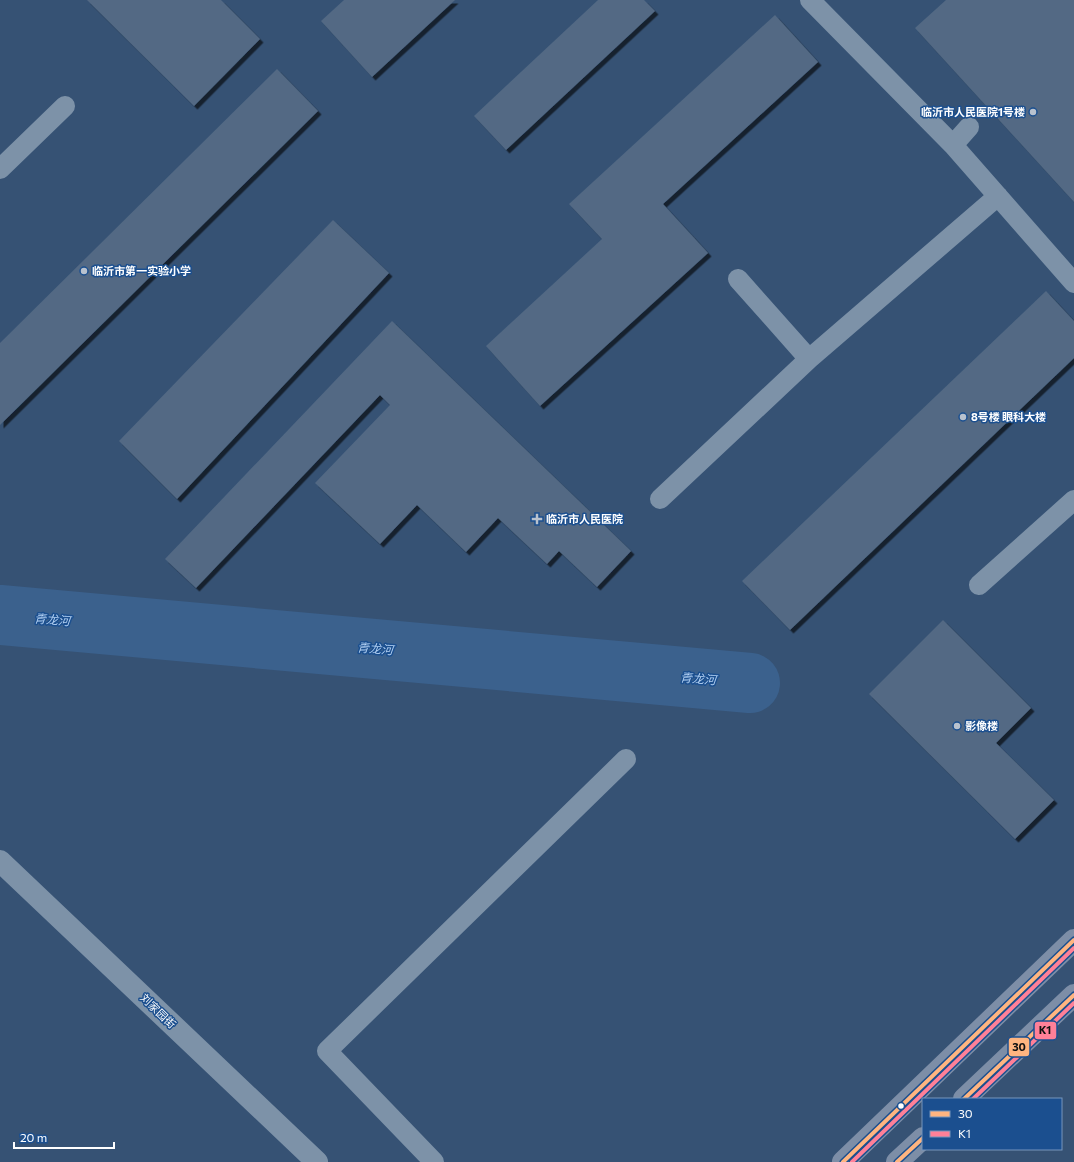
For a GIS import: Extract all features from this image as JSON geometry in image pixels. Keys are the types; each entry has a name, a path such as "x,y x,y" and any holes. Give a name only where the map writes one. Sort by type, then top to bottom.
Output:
{"main road":[{"path":"843,1162 1074,940"},
{"path":"965,1098 1074,995"},
{"path":"898,1162 922,1139"}],"street":[{"name":"刘家园街","path":"0,861 317,1162"}],"lane":[{"path":"810,0 953,145 1074,283"},
{"path":"0,169 65,106"},
{"path":"953,145 969,126"},
{"path":"660,499 809,359 998,196"},
{"path":"738,279 809,359"},
{"path":"979,585 1074,500"},
{"path":"434,1162 327,1051 626,759"}],"building":[{"path":"87,0 221,0 260,39 194,106"},
{"path":"344,0 455,0 372,77 321,21"},
{"path":"598,0 644,0 655,11 506,150 474,116"},
{"name":"临沂市人民医院1号楼","path":"946,0 1074,0 1074,202 915,28"},
{"path":"775,15 818,62 663,204 708,253 540,406 486,346 602,239 569,204"},
{"path":"277,69 318,111 0,425 0,343"},
{"path":"333,220 389,273 177,499 119,441"},
{"name":"8号楼 眼科大楼","path":"1046,291 1074,321 1074,358 790,630 742,581"},
{"path":"392,321 631,551 597,587 559,551 547,564 498,518 466,552 417,505 380,544 315,483 390,405 380,395 196,588 165,559"},
{"name":"影像楼","path":"943,620 1031,708 996,743 1054,800 1015,839 869,694"}],"waterway":[{"name":"青龙河","path":"0,615 750,683"}],"transit line":[{"name":"30","path":"843,1162 1074,940"},
{"name":"K1","path":"852,1162 1074,948"},
{"name":"30","path":"965,1098 1074,995"},
{"name":"K1","path":"974,1098 1074,1003"},
{"name":"30","path":"897,1162 922,1139"}],"place":[{"name":"临沂市人民医院1号楼","path":"1033,112"},
{"name":"临沂市第一实验小学","path":"84,271"},
{"name":"8号楼 眼科大楼","path":"963,417"},
{"name":"临沂市人民医院","path":"537,519"},
{"name":"影像楼","path":"957,726"}]}
